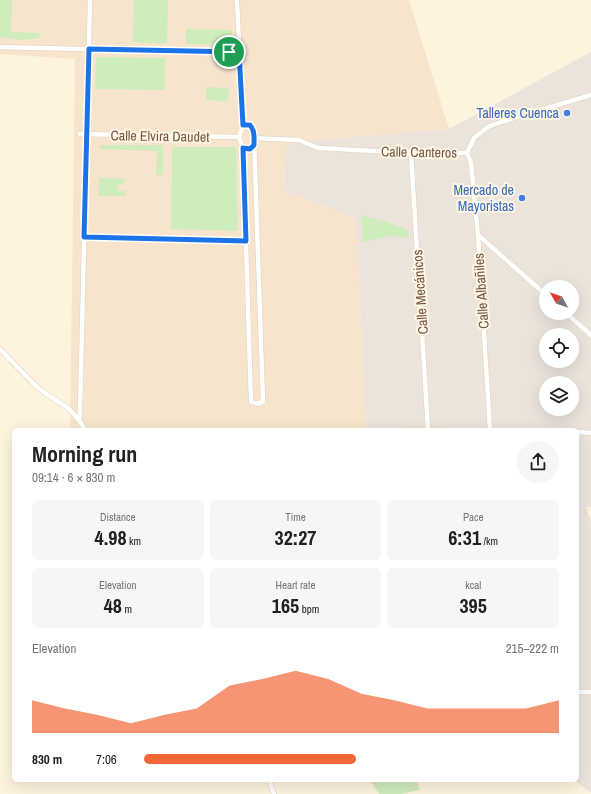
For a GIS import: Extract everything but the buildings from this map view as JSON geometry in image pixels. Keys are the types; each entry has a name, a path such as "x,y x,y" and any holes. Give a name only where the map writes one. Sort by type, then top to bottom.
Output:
{"street":[{"path":"79,420 90,0"},
{"path":"237,0 243,125 239,136 243,148 251,402 258,404 263,401 254,138 253,129 250,125 243,125"},
{"path":"0,47 239,52"},
{"name":"Calle Canteros","path":"254,138 299,140 318,148 411,153 467,153 474,138 488,127 591,95"},
{"name":"Calle Elvira Daudet","path":"80,134 239,136"},
{"path":"243,148 250,149 254,145"},
{"name":"Calle Mecánicos","path":"411,153 428,428"},
{"name":"Calle Albañiles","path":"467,153 471,163 478,235 490,428"},
{"path":"478,235 539,289"},
{"path":"84,237 246,241"},
{"path":"574,320 591,334"},
{"path":"0,349 27,379 44,394 68,408 84,428"},
{"path":"579,432 591,433"},
{"path":"579,692 591,692"},
{"path":"270,782 274,794"}],"shaded area":[{"path":"0,0 409,0 449,129 286,143 284,190 356,219 366,428 70,428 75,59 0,54"},
{"path":"591,52 591,507 586,507 591,522 591,793 577,782 579,782 579,428 366,428 356,219 284,190 286,143 449,129"}],"green space":[{"path":"0,0 12,0 11,32 40,33 39,38 21,40 0,37"},
{"path":"134,0 168,0 167,44 133,42"},
{"path":"186,29 232,30 231,45 186,44"},
{"path":"96,57 165,58 165,90 95,89"},
{"path":"206,87 229,88 228,101 206,100"},
{"path":"100,145 163,145 163,175 156,175 157,151 100,149"},
{"path":"172,147 236,147 238,231 171,229"},
{"path":"99,178 125,179 124,184 118,184 118,191 125,191 125,196 98,196"},
{"path":"361,215 408,230 409,238 391,236 363,242"},
{"path":"371,782 417,782 420,790 401,794 379,794"}],"place":[{"name":"Talleres Cuenca","path":"567,113"},
{"name":"Mercado de Mayoristas","path":"522,198"}],"route":[{"path":"89,49 229,52 239,52 241,116 243,125 250,125 253,129 254,138 254,145 250,149 243,148 246,241 84,237 89,49"}]}
